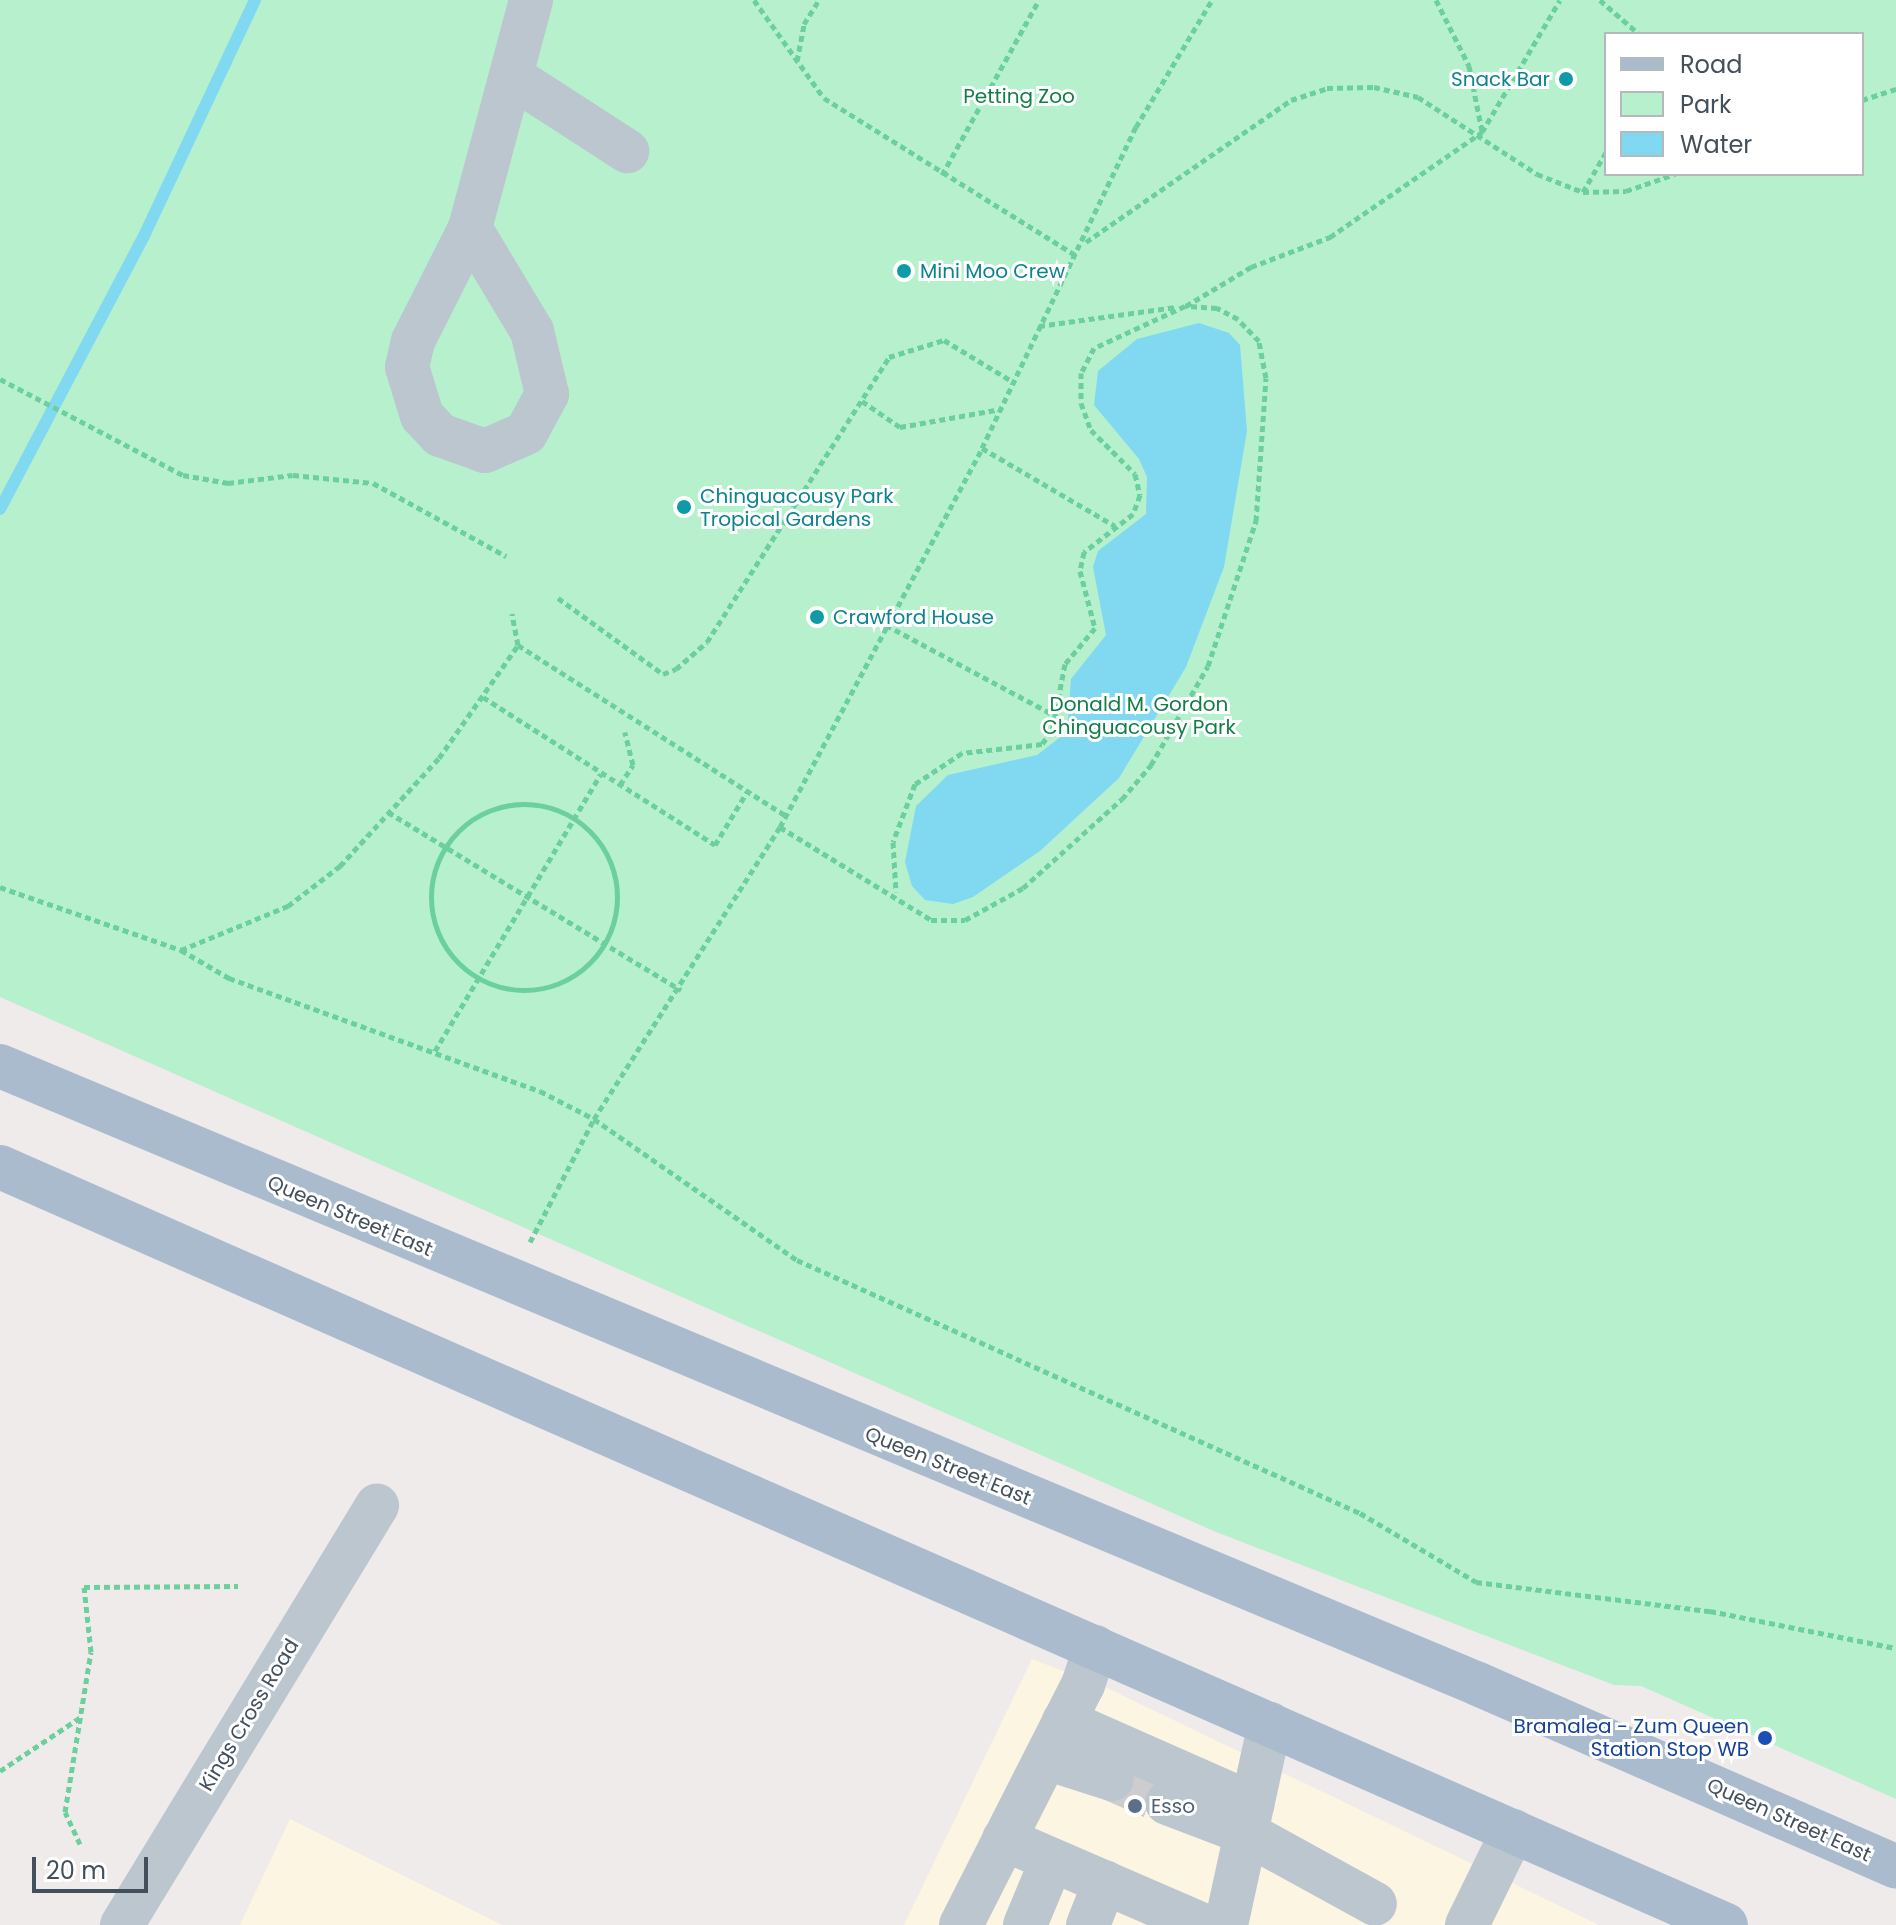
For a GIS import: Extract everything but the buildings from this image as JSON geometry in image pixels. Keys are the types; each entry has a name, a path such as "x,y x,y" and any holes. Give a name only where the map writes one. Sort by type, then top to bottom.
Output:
{"main road":[{"name":"Queen Street East","path":"0,1066 1478,1684 1896,1867"},
{"path":"0,1167 1726,1925"}],"street":[{"path":"470,228 532,331 547,394 526,433 485,451 463,448 431,426 411,392 407,367 413,341 470,228 514,78 531,0"},
{"path":"514,78 627,151"},
{"name":"Kings Cross Road","path":"122,1925 377,1505"},
{"path":"961,1925 1055,1740 1095,1647"},
{"path":"1004,1839 1105,1882 1145,1914 1202,1924 1249,1819 1270,1724"},
{"path":"1055,1740 1112,1779"},
{"path":"1055,1740 1249,1819 1375,1904"},
{"path":"1167,1803 1249,1819"},
{"path":"1467,1925 1513,1831"},
{"path":"1025,1925 1052,1860"},
{"path":"1088,1925 1105,1882"}],"path":[{"path":"754,0 824,98 942,175 1077,256"},
{"path":"797,61 804,24 819,0"},
{"path":"942,175 1039,0"},
{"path":"530,1243 594,1119 681,990 780,827 982,448 995,410 1010,380 1086,243 1136,127 1212,0"},
{"path":"1436,0 1469,66 1482,132"},
{"path":"896,892 893,842 915,784 962,753 1042,744 1054,715 1065,664 1095,628 1080,571 1084,552 1133,514 1140,495 1135,474 1091,430 1081,373 1113,334 1185,306 1251,267 1330,237 1482,132 1560,0"},
{"path":"1600,0 1637,32"},
{"path":"1086,243 1291,100 1327,88 1374,87 1418,97 1482,132 1537,174 1583,192 1626,191 1669,176"},
{"path":"1864,99 1896,89"},
{"path":"1583,192 1604,155"},
{"path":"780,827 896,892 910,909 947,922 965,920 1023,888 1074,848 1151,765 1208,666 1256,521 1266,378 1259,341 1238,319 1217,308 1185,306 1039,326"},
{"path":"558,598 663,674 676,669 707,642 889,357 944,340 1010,380"},
{"path":"0,379 71,422 183,475 228,483 293,475 373,483 506,556"},
{"path":"862,401 900,427 995,410"},
{"path":"982,448 1116,527"},
{"path":"181,950 288,906 340,866 483,697 518,645 512,614"},
{"path":"886,625 1054,715"},
{"path":"518,645 785,815"},
{"path":"483,697 715,845 747,792"},
{"path":"620,785 633,765 625,732"},
{"path":"435,1051 601,774"},
{"path":"538,805 574,817 600,842 617,875 606,947 544,987 510,989 478,978 448,954 430,919 431,881 445,847 471,820 503,807 538,805"},
{"path":"388,812 681,990"},
{"path":"0,887 181,950 229,978 435,1051 594,1119 797,1260 1360,1513 1476,1582 1710,1611 1896,1648"},
{"path":"80,1844 65,1812 91,1652 84,1587 238,1586"},
{"path":"0,1771 82,1717"}],"shaded area":[{"path":"1032,1659 1107,1688 1599,1925 904,1925"},
{"path":"290,1819 502,1925 240,1925"}],"green space":[{"name":"Donald M. Gordon Chinguacousy Park","path":"0,0 1896,0 1896,1799 1641,1686 1614,1685 1216,1532 0,997"}],"water":[{"path":"1199,323 1229,333 1240,345 1247,431 1224,567 1186,667 1119,778 1040,851 973,897 953,904 925,900 912,886 905,862 916,806 948,775 1037,755 1067,732 1071,679 1106,635 1093,567 1098,551 1146,514 1147,477 1139,459 1094,405 1098,371 1137,339"}],"waterway":[{"path":"0,509 143,238 255,0"}],"tunnel":[{"path":"1112,1779 1167,1803"}],"place":[{"name":"Snack Bar","path":"1566,79"},
{"name":"Mini Moo Crew","path":"904,271"},
{"name":"Chinguacousy Park Tropical Gardens","path":"684,507"},
{"name":"Crawford House","path":"817,617"},
{"name":"Bramalea - Zum Queen Station Stop WB","path":"1765,1738"},
{"name":"Esso","path":"1135,1806"}],"park label":[{"name":"Petting Zoo","path":"1019,96"}]}
